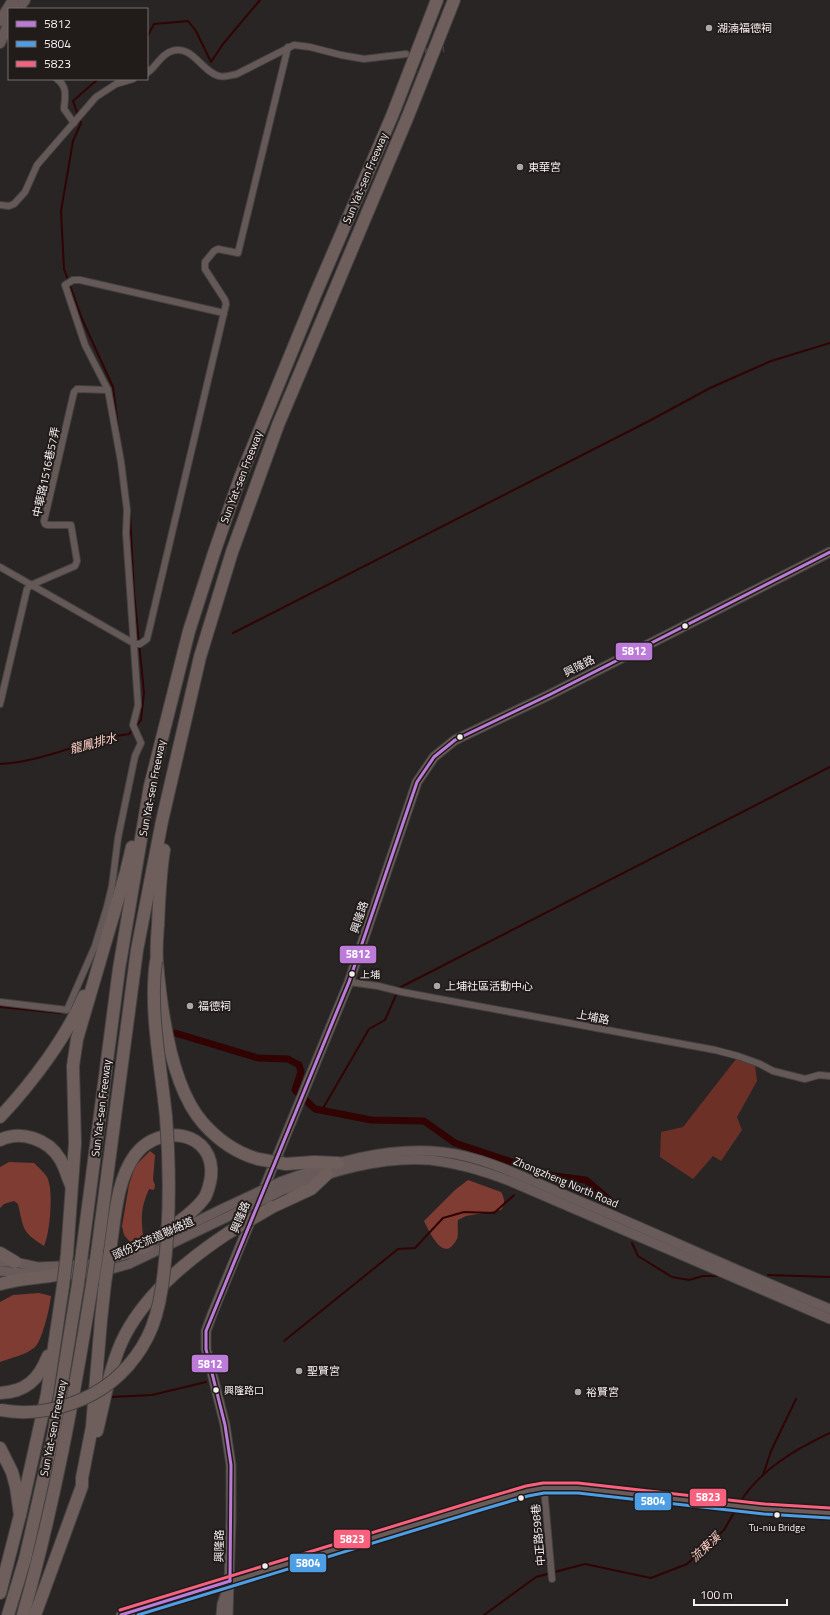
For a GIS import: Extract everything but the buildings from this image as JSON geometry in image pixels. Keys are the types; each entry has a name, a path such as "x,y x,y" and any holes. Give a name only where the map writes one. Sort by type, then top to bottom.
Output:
{"highway":[{"name":"Sun Yat-sen Freeway","path":"8,1615 25,1559 52,1439 78,1284 119,969 150,786 189,632 240,478 315,295 392,116 437,0"},
{"name":"Sun Yat-sen Freeway","path":"23,1615 43,1544 76,1388 97,1253 137,950 190,693 232,552 278,425 408,116 454,0"},
{"path":"0,1593 20,1515 47,1394 63,1286 67,1254 75,1143 73,1066 78,1039 126,872 137,823 150,786"},
{"path":"0,1410 20,1413 34,1412 65,1406 96,1392 120,1374 139,1352 152,1328 156,1316 162,1290 167,1245 169,1198 166,1117 156,1018 154,976 163,856 170,811 168,799"},
{"path":"0,1117 47,1060 78,1010 109,934"},
{"path":"156,961 164,1020 172,1056 183,1087 193,1109 202,1123 240,1153 258,1159 286,1164 314,1162 338,1163"},
{"path":"82,1486 82,1478 92,1427 100,1327 110,1251 121,1186 125,1174 135,1155 141,1148 160,1137 177,1134 191,1138 203,1146 211,1165 211,1180 205,1196 187,1216 158,1235 142,1249"},
{"path":"0,1140 15,1136 26,1136 38,1140 52,1149 60,1158 72,1187"},
{"path":"35,1615 86,1478 115,1360 125,1335 136,1318 148,1302 172,1277 211,1244 272,1207 311,1189 327,1174"},
{"path":"0,1253 15,1262"},
{"path":"0,1284 16,1280 56,1275"},
{"path":"0,1393 18,1390 30,1385 38,1377 44,1367 53,1346"},
{"path":"0,1448 12,1472 20,1515"}],"main road":[{"path":"0,21 8,8"},
{"path":"3,40 8,26"},
{"name":"興隆路","path":"228,1615 230,1582 230,1465 225,1425 206,1348 206,1332 349,982 417,782 434,757 455,740 830,552"},
{"name":"Zhongzheng North Road","path":"282,1185 338,1163 365,1156 391,1152 442,1152 478,1160 494,1165 634,1224 739,1272 830,1309"},
{"name":"Zhongzheng North Road","path":"282,1185 376,1163 414,1160 447,1162 474,1169 525,1187 830,1319"},
{"name":"頭份交流道聯絡道","path":"0,1262 15,1262 38,1267 86,1265 122,1256 142,1249 224,1208 282,1185"},
{"name":"頭份交流道聯絡道","path":"0,1271 56,1275 101,1272 129,1264 227,1217 282,1185"},
{"path":"120,1615 483,1504 527,1491 544,1488 578,1488 814,1514 830,1513"},
{"path":"221,1615 222,1604 230,1582"}],"street":[{"path":"148,72 165,54 173,50 188,52 208,70 218,76 237,74 288,47 302,45 364,59 406,54"},
{"path":"0,567 135,644 140,644 147,639 226,304 225,300 205,269 205,262 214,251 218,249 238,253 288,47"},
{"path":"59,80 62,82 66,91 64,109 66,114 74,122"},
{"path":"0,205 9,206 14,204 25,192 37,165 96,97 106,89 130,80"},
{"path":"0,1002 66,1010 95,946 107,907 112,886 120,830 135,756 141,743 133,725 138,705 135,644 126,533 127,510 121,462 108,390 85,345 64,285 69,282 80,280 224,313"},
{"name":"中華路1516巷57弄","path":"31,585 75,566 77,563 76,548 71,525 45,524 44,521 74,392 77,390 108,390"},
{"path":"0,704 27,589 31,585"},
{"name":"上埔路","path":"349,982 378,986 401,992 715,1050 738,1056 760,1064 773,1071 805,1079 819,1075 830,1076"},
{"name":"中正路598巷","path":"544,1488 552,1579"}],"shaded area":[{"path":"736,1059 755,1065 757,1081 737,1117 742,1130 721,1161 713,1156 693,1179 660,1157 661,1132 683,1127"},
{"path":"150,1151 155,1155 153,1180 155,1185 154,1190 149,1189 144,1201 142,1217 143,1235 136,1242 131,1243 124,1235 122,1226 129,1185 135,1166"},
{"path":"9,1162 34,1163 47,1177 51,1201 48,1232 44,1246 27,1233 21,1219 18,1204 14,1201 4,1204 0,1208 0,1167"},
{"path":"468,1180 501,1192 504,1199 504,1204 501,1210 466,1216 458,1220 457,1239 451,1247 447,1249 443,1248 435,1240 424,1221 455,1190"},
{"path":"39,1293 51,1296 45,1323 38,1344 27,1352 0,1362 0,1302 13,1295"}],"waterway":[{"path":"148,35 154,24 188,21 196,31 211,62 223,44 260,0"},
{"path":"97,80 73,101 81,123 73,141 61,211 64,269 82,319 113,387 119,435"},
{"path":"233,633 651,420 710,388 771,361 830,343"},
{"name":"龍鳳排水","path":"0,764 33,759 97,741 129,734 141,720 144,693 134,592 130,513"},
{"path":"322,1110 369,1029 385,1020 399,988 830,767"},
{"path":"0,1007 61,1013"},
{"path":"175,1033 258,1058 288,1059 299,1065 301,1072 295,1090 315,1109 371,1120 424,1121 455,1143 554,1176 586,1180 615,1205"},
{"path":"284,1341 398,1249 415,1248 443,1218 464,1212 494,1213 514,1195"},
{"path":"632,1243 638,1256 672,1277 689,1280 703,1276 721,1276"},
{"path":"768,1275 830,1277"},
{"path":"111,1397 152,1395 206,1382"},
{"path":"763,1475 771,1451 796,1399"},
{"name":"流東溪","path":"739,1504 757,1481 779,1462 804,1446 830,1433"},
{"name":"流東溪","path":"484,1615 536,1577 585,1564 651,1578 687,1564 724,1530 736,1509"}],"tunnel":[{"path":"416,53 444,49"}],"transit line":[{"name":"5812","path":"230,1581 231,1465 225,1425 206,1349 206,1331 349,982 417,782 434,757 455,740 549,695 830,552"},
{"name":"5823","path":"120,1610 482,1499 526,1486 543,1483 578,1483 765,1504 830,1508"},
{"name":"5804","path":"138,1615 484,1509 528,1496 544,1493 578,1493 764,1514 830,1518"},
{"name":"5812","path":"121,1615 230,1581"}],"place":[{"name":"湖湳福德祠","path":"709,28"},
{"name":"東華宮","path":"520,167"},
{"name":"上埔","path":"352,974"},
{"name":"上埔社區活動中心","path":"437,986"},
{"name":"福德祠","path":"190,1006"},
{"name":"聖賢宮","path":"299,1371"},
{"name":"興隆路口","path":"216,1390"},
{"name":"裕賢宮","path":"578,1392"},
{"name":"Tu-niu Bridge","path":"777,1515"}]}
